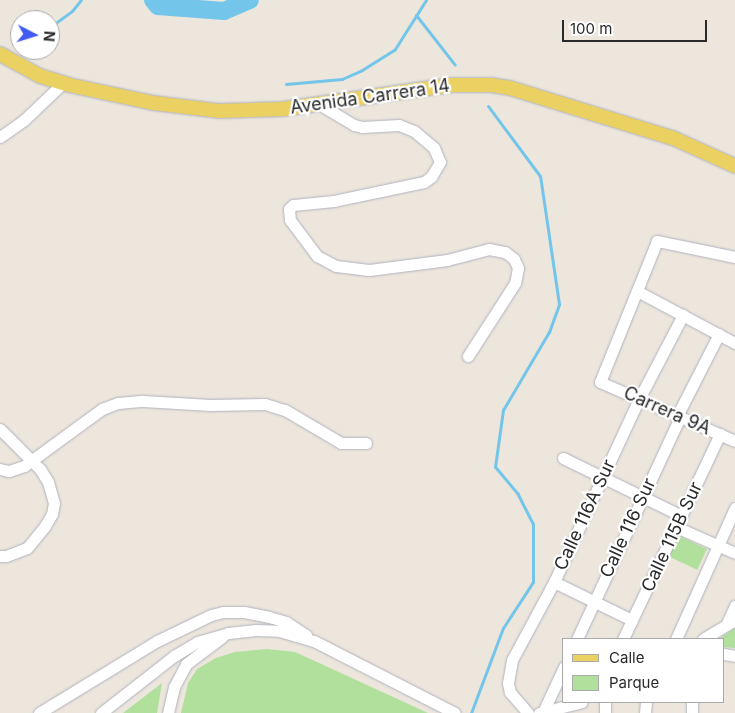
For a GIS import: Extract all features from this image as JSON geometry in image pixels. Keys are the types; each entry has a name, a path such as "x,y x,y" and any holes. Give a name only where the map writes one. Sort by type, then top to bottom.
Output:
{"main road":[{"name":"Avenida Carrera 14","path":"0,54 40,76 63,83 146,102 211,110 266,110 451,86 491,85 510,88 673,138 735,166"}],"street":[{"path":"0,137 24,120 63,83"},
{"path":"319,104 354,125 362,127 399,126 414,131 434,148 440,162 431,177 424,182 323,203 293,205 289,209 290,220 318,256 336,266 369,270 447,260 489,249 505,252 514,259 518,268 515,283 468,356"},
{"path":"735,257 657,240 637,291 735,344"},
{"name":"Carrera 9A","path":"637,291 600,382 735,441"},
{"name":"Calle 116A Sur","path":"528,713 510,692 508,675 522,639 554,582 639,399 683,315"},
{"name":"Calle 116 Sur","path":"577,638 679,416 719,334"},
{"path":"0,470 9,471 32,461 102,409 118,403 143,401 210,405 265,404 285,410 341,443 366,443"},
{"path":"0,429 32,461 48,482 54,495 52,514 45,526 26,548 12,554 0,556"},
{"name":"Calle 115B Sur","path":"624,638 720,434"},
{"path":"563,458 682,516"},
{"path":"676,638 735,508"},
{"path":"676,527 735,553"},
{"path":"554,582 632,620"},
{"path":"705,638 731,622 735,606"},
{"path":"39,713 157,641 217,614 244,612 269,617 297,628 314,642"},
{"path":"101,713 185,649 210,637 228,633 279,631 314,642 455,713"},
{"path":"168,713 174,687 186,664 228,633"},
{"path":"541,712 562,671"},
{"path":"541,712 558,710 579,703"}],"green space":[{"path":"677,535 707,549 697,570 667,556"},
{"path":"735,628 735,648 725,647 725,638 720,638"},
{"path":"267,649 295,652 428,713 181,713 188,683 197,669 216,658 235,652"},
{"path":"162,683 157,713 123,713"}],"waterway":[{"path":"60,20 72,11 81,0"},
{"path":"153,0 158,6 224,11 250,0"},
{"path":"286,84 342,79 362,70 395,49 426,0"},
{"path":"416,15 455,65"},
{"path":"471,713 503,628 533,582 533,524 518,494 495,467 503,410 549,332 559,304 540,176 488,106"}]}
